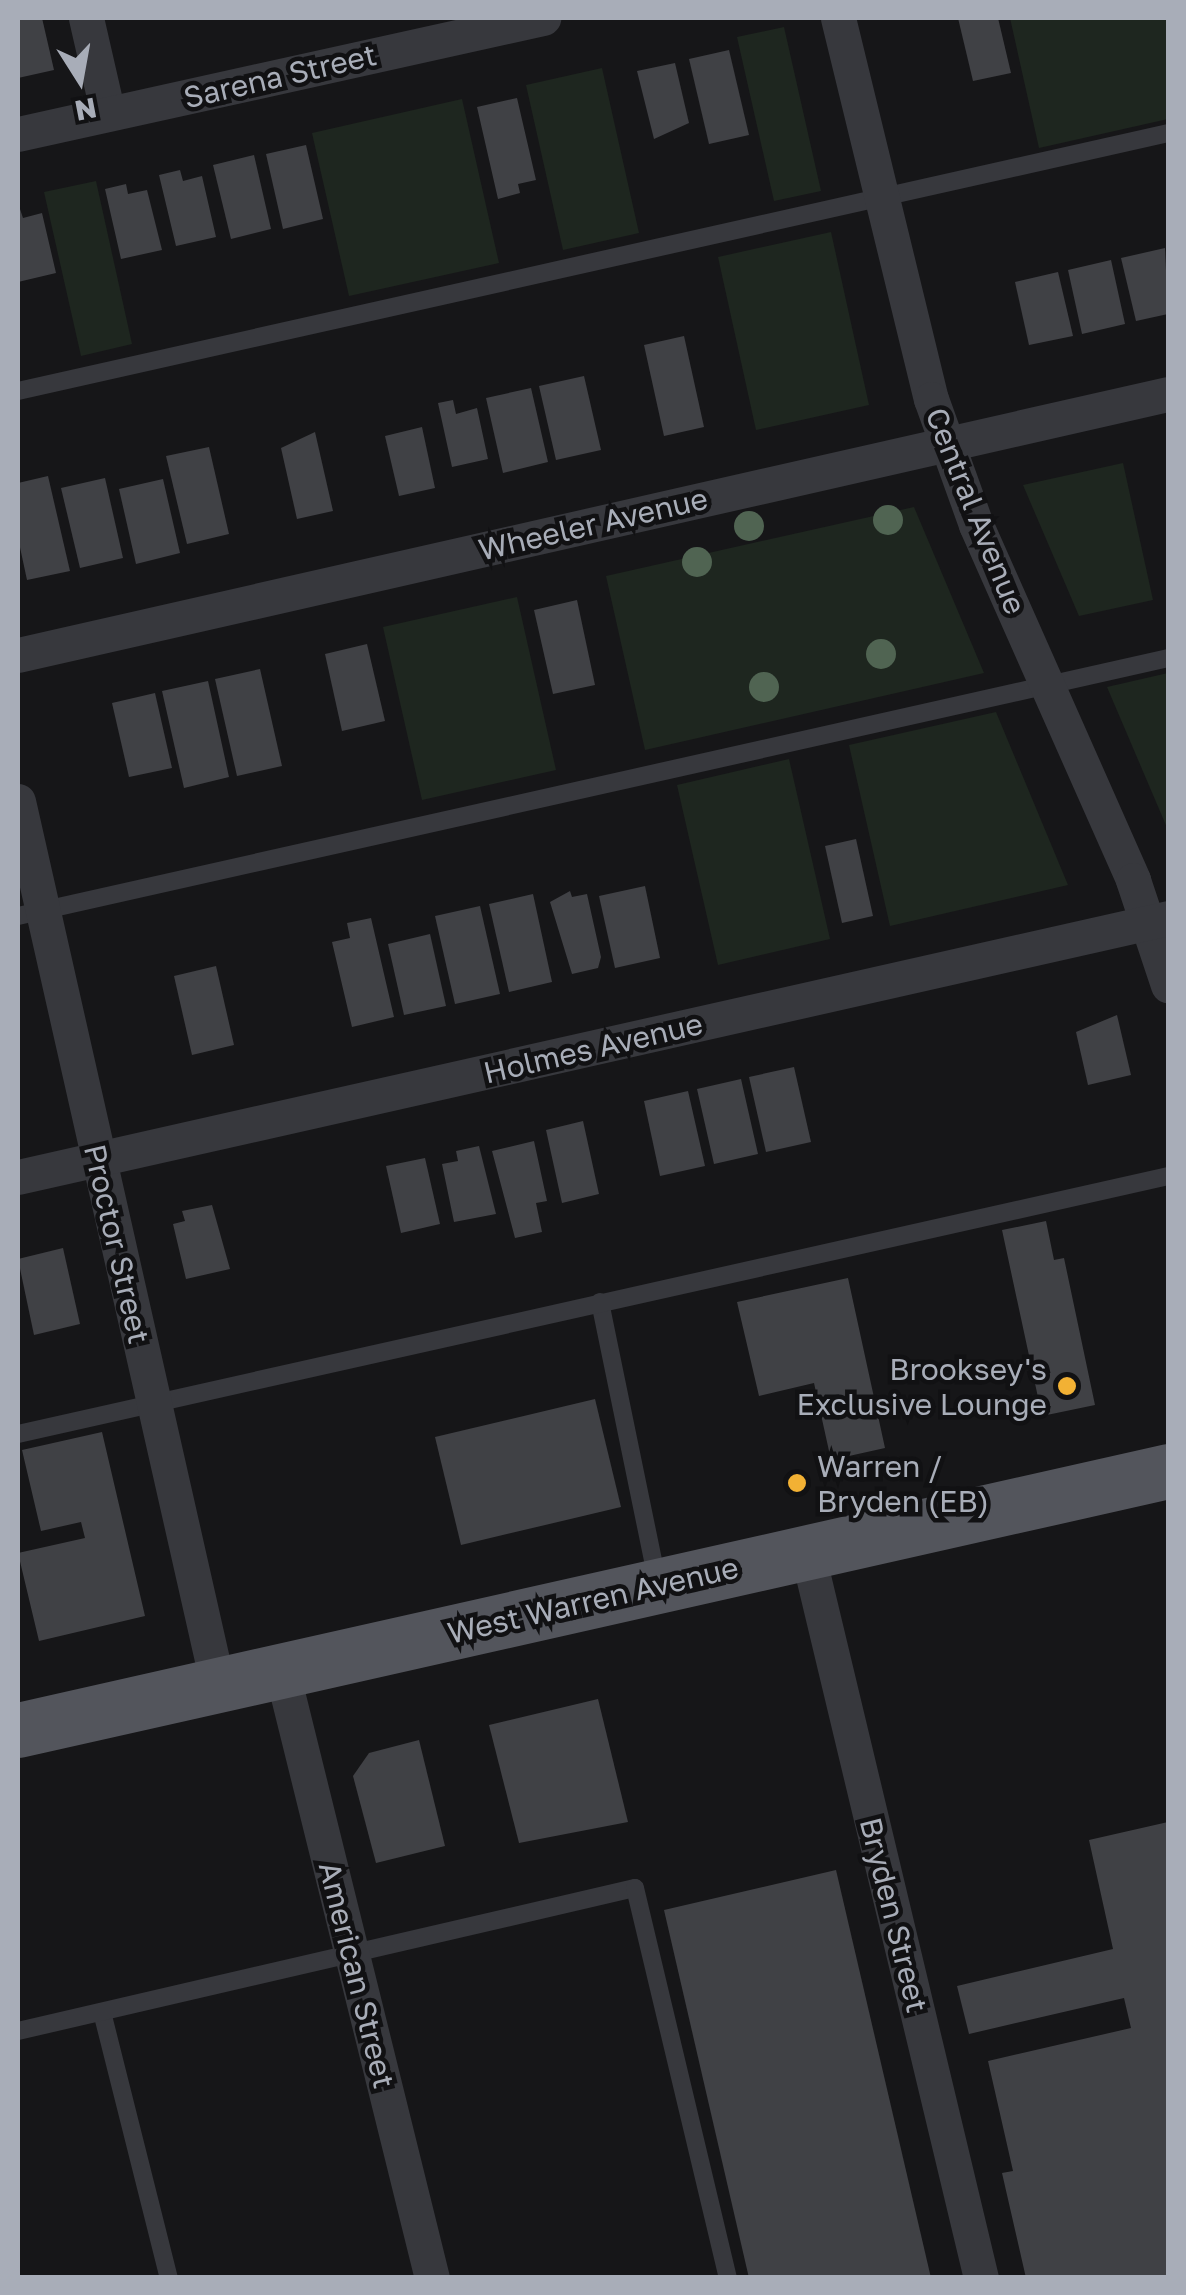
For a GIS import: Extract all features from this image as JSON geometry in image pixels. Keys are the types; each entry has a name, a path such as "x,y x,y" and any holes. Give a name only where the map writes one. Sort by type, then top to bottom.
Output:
{"main road":[{"name":"West Warren Avenue","path":"18,1730 1168,1471"}],"street":[{"path":"86,18 108,114"},
{"name":"Sarena Street","path":"18,134 543,18"},
{"name":"Central Avenue","path":"838,18 880,198 946,444 1049,685 1159,920 1168,985"},
{"name":"Wheeler Avenue","path":"18,655 1168,394"},
{"name":"Proctor Street","path":"18,802 29,913 98,1160 218,1686"},
{"name":"Holmes Avenue","path":"18,1177 1159,920"},
{"name":"Bryden Street","path":"807,1552 981,2278"},
{"name":"American Street","path":"282,1672 432,2278"}],"lane":[{"path":"18,390 1168,133"},
{"path":"29,913 1168,658"},
{"path":"18,1434 1168,1176"},
{"path":"600,1302 658,1585"},
{"path":"18,2031 635,1888 728,2278"},
{"path":"102,2012 169,2278"}],"shaded area":[{"path":"1010,18 1168,18 1168,119 1039,148"},
{"path":"784,27 821,191 774,201 737,37"},
{"path":"602,68 639,233 563,250 526,85"},
{"path":"462,99 499,263 349,296 312,133"},
{"path":"96,181 132,344 81,356 44,192"},
{"path":"831,232 869,405 756,430 718,257"},
{"path":"1123,463 1153,600 1079,616 1023,485"},
{"path":"914,507 984,673 645,750 606,576"},
{"path":"517,597 556,770 422,800 383,627"},
{"path":"1168,673 1168,830 1107,687"},
{"path":"996,712 1068,885 890,926 849,745"},
{"path":"789,759 830,939 718,965 677,785"}],"building":[{"path":"18,18 42,18 54,70 18,78"},
{"path":"958,18 998,18 1011,73 973,81"},
{"path":"729,50 749,135 709,144 689,59"},
{"path":"675,63 689,123 654,139 637,71"},
{"path":"517,98 536,180 518,184 520,193 498,199 477,107"},
{"path":"306,145 323,219 283,229 266,154"},
{"path":"254,155 271,229 231,239 213,165"},
{"path":"180,170 183,181 202,176 216,237 176,246 159,175"},
{"path":"126,184 128,194 147,190 162,250 121,259 105,189"},
{"path":"18,203 23,218 42,213 56,273 18,282"},
{"path":"1165,248 1168,314 1136,321 1121,258"},
{"path":"1111,260 1125,324 1082,334 1068,270"},
{"path":"1058,272 1073,336 1029,345 1015,282"},
{"path":"684,336 704,427 664,436 644,345"},
{"path":"584,376 601,450 556,460 539,386"},
{"path":"531,388 548,462 503,473 486,398"},
{"path":"453,400 456,414 477,408 488,459 452,467 438,403"},
{"path":"422,427 435,488 399,496 385,436"},
{"path":"315,432 333,511 297,519 281,448"},
{"path":"209,447 229,534 187,544 166,456"},
{"path":"48,476 70,571 27,580 18,538 18,483"},
{"path":"105,478 123,558 80,568 61,488"},
{"path":"163,479 180,553 136,564 119,489"},
{"path":"577,600 595,685 553,694 534,610"},
{"path":"367,644 385,721 342,731 325,654"},
{"path":"260,669 282,766 237,776 215,679"},
{"path":"208,681 229,777 184,788 162,691"},
{"path":"155,693 172,768 129,777 112,703"},
{"path":"856,839 873,916 842,923 825,846"},
{"path":"645,886 660,958 615,968 599,896"},
{"path":"570,891 572,897 587,894 601,957 598,968 572,974 550,902"},
{"path":"533,894 552,982 509,992 489,904"},
{"path":"480,906 500,994 455,1004 435,916"},
{"path":"371,918 394,1017 352,1027 332,942 350,938 347,923"},
{"path":"430,934 446,1006 404,1015 388,944"},
{"path":"216,966 234,1045 192,1055 174,976"},
{"path":"1117,1015 1131,1075 1088,1085 1076,1032"},
{"path":"794,1067 811,1142 766,1152 749,1077"},
{"path":"741,1079 758,1154 714,1164 697,1089"},
{"path":"688,1091 705,1166 660,1176 644,1101"},
{"path":"583,1121 599,1194 562,1203 546,1130"},
{"path":"534,1141 547,1201 536,1203 542,1232 515,1238 492,1151"},
{"path":"479,1146 496,1214 454,1222 442,1164 458,1161 456,1151"},
{"path":"425,1158 440,1224 401,1233 386,1166"},
{"path":"212,1205 230,1269 186,1279 173,1224 185,1221 182,1211"},
{"path":"1046,1221 1054,1260 1064,1258 1095,1405 1042,1416 1002,1230"},
{"path":"63,1248 80,1324 34,1335 18,1259"},
{"path":"848,1278 885,1448 831,1460 814,1383 759,1396 737,1302"},
{"path":"595,1399 621,1507 461,1545 435,1437"},
{"path":"102,1432 145,1616 39,1641 18,1553 85,1538 81,1522 41,1531 22,1450"},
{"path":"598,1699 628,1822 519,1843 489,1725"},
{"path":"419,1740 445,1846 376,1863 353,1776 369,1753"},
{"path":"1168,1822 1168,2278 1026,2278 1002,2173 1013,2171 988,2061 1131,2028 1124,1998 969,2034 957,1986 1113,1949 1089,1840"},
{"path":"836,1870 931,2278 749,2278 664,1910"}],"place":[{"name":"Brooksey's Exclusive Lounge","path":"1067,1386"},
{"name":"Warren / Bryden (EB)","path":"797,1483"}]}
